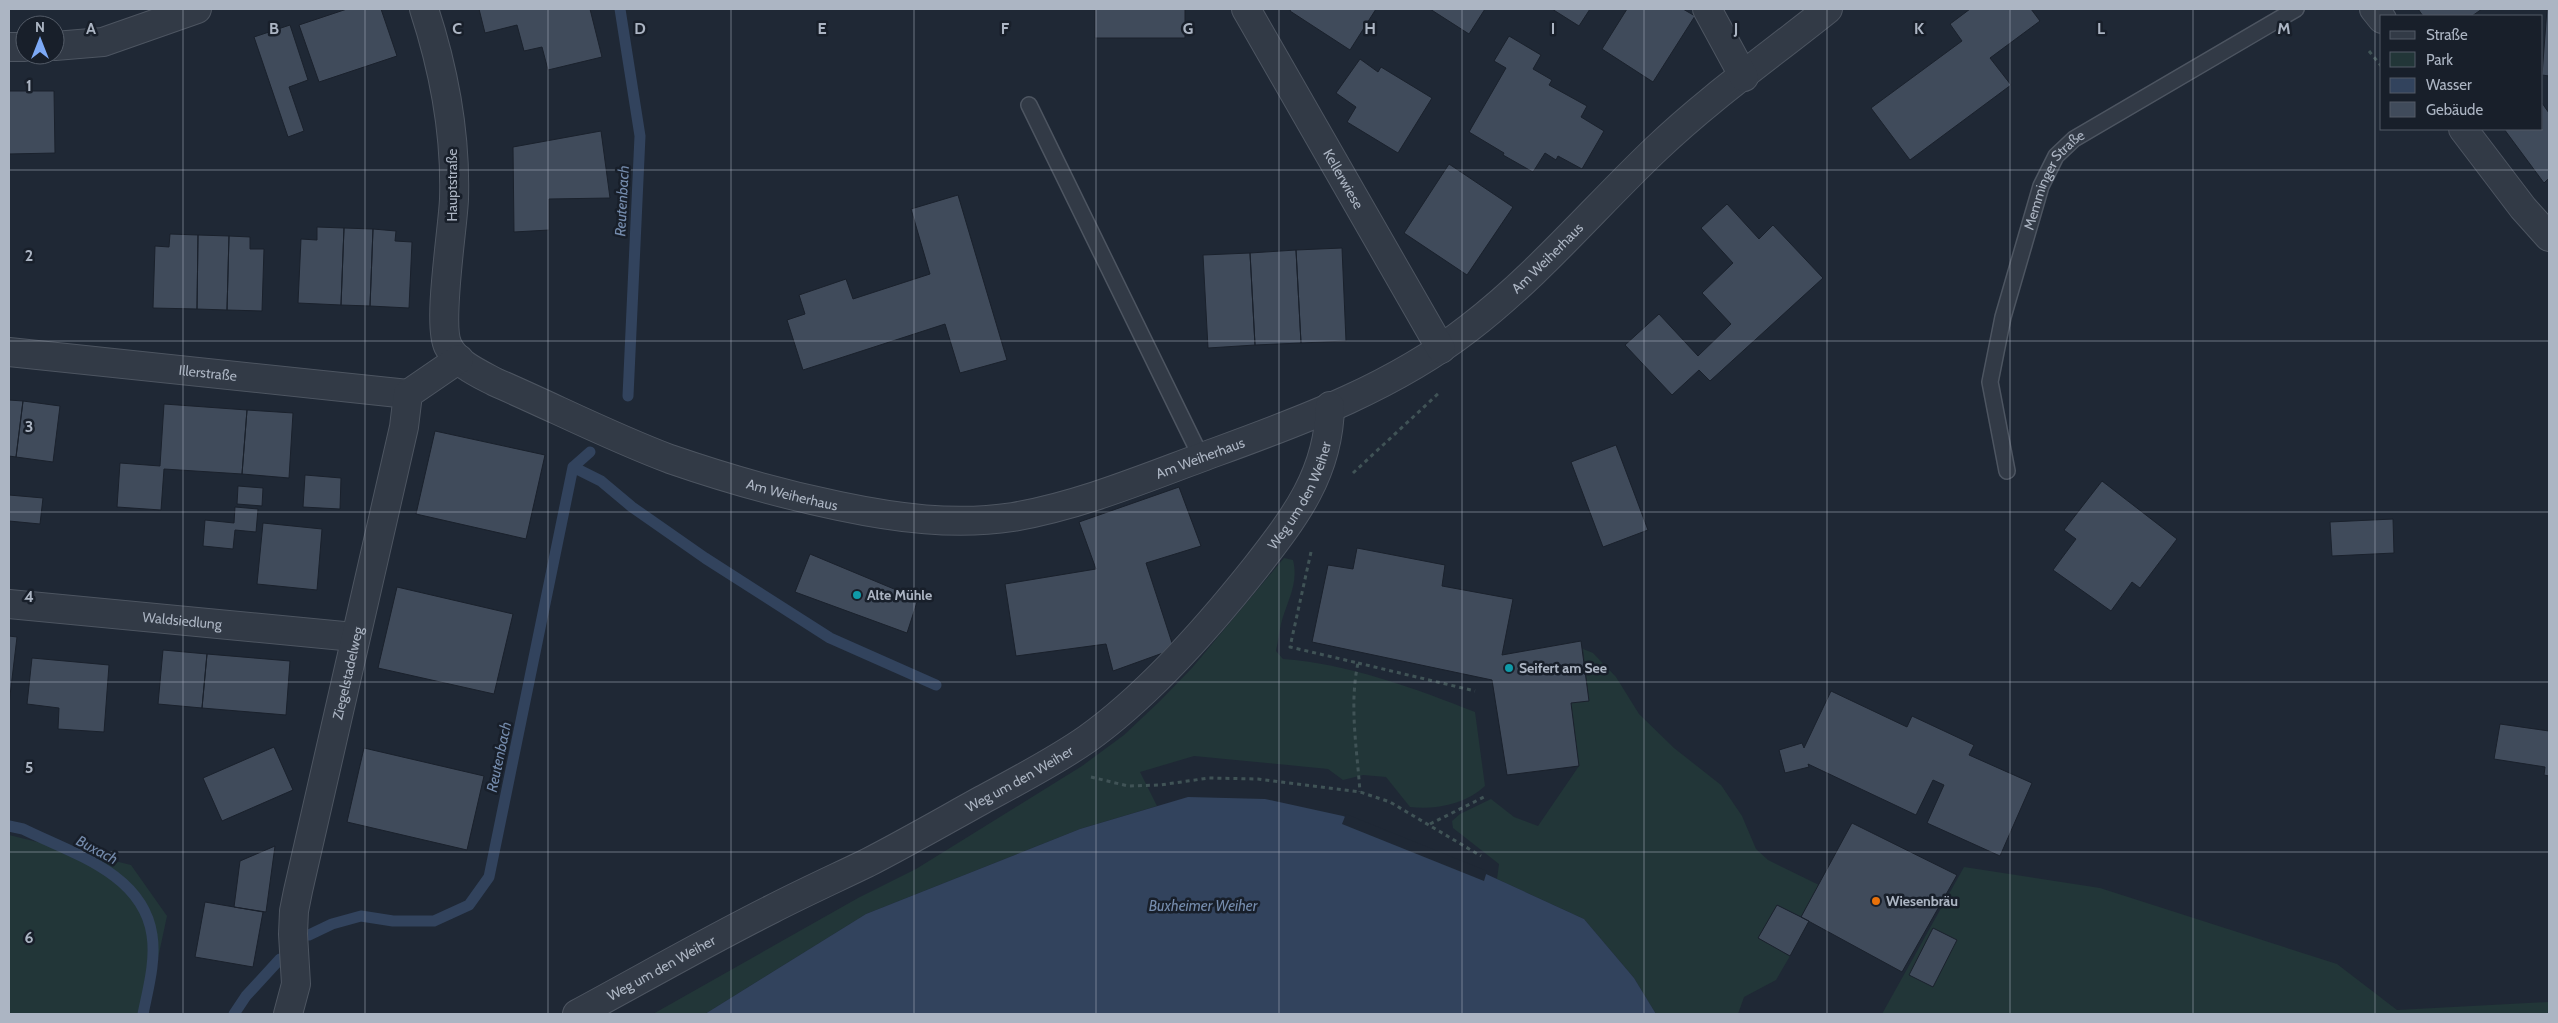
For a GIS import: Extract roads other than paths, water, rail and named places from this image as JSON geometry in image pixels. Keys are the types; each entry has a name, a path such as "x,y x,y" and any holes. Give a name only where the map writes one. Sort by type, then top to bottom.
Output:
{"street":[{"path":"65,45 103,42 197,9"},
{"name":"Hauptstraße","path":"424,9 438,52 451,118 454,198 444,321 447,345 459,359"},
{"name":"Kellerwiese","path":"1246,9 1441,349"},
{"path":"1707,9 1744,76"},
{"name":"Am Weiherhaus","path":"459,359 470,368 495,382 666,457 764,489 877,514 931,521 975,521 1012,517 1088,497 1265,434 1366,391 1441,349 1520,285 1660,144 1828,9"},
{"path":"2464,130 2523,208 2549,237"},
{"name":"Illerstraße","path":"9,352 408,394"},
{"path":"408,394 459,359"},
{"name":"Ziegelstadelweg","path":"288,1014 296,984 294,911 354,637 404,427 408,394"},
{"name":"Weg um den Weiher","path":"577,1014 772,908 869,862 1056,758 1085,740 1120,713 1185,649 1237,591 1310,492 1321,464 1330,432 1330,406"},
{"name":"Waldsiedlung","path":"9,604 354,637"}],"lane":[{"name":"Memminger Straße","path":"2007,471 1990,382 2003,317 2040,186 2056,156 2074,139 2296,9"},
{"path":"1029,105 1201,457"}],"water":[{"name":"Buxheimer Weiher","path":"1188,797 1265,799 1343,816 1486,874 1584,919 1634,978 1656,1014 705,1014 866,914 1080,829"}],"waterway":[{"name":"Reutenbach","path":"620,9 640,136 628,396"},
{"name":"Reutenbach","path":"309,935 332,924 361,916 393,921 434,921 469,905 489,877 573,467 590,452"},
{"path":"573,467 601,481 632,507 705,558 830,638 936,685"},
{"name":"Buxach","path":"9,826 23,829 83,857 120,881 135,896 146,914 153,945 151,975 143,1014"},
{"name":"Reutenbach","path":"234,1014 246,996 280,959"}],"place":[{"name":"Alte Mühle","path":"857,595"},
{"name":"Seifert am See","path":"1509,668"},
{"name":"Wiesenbräu","path":"1876,901"}]}
